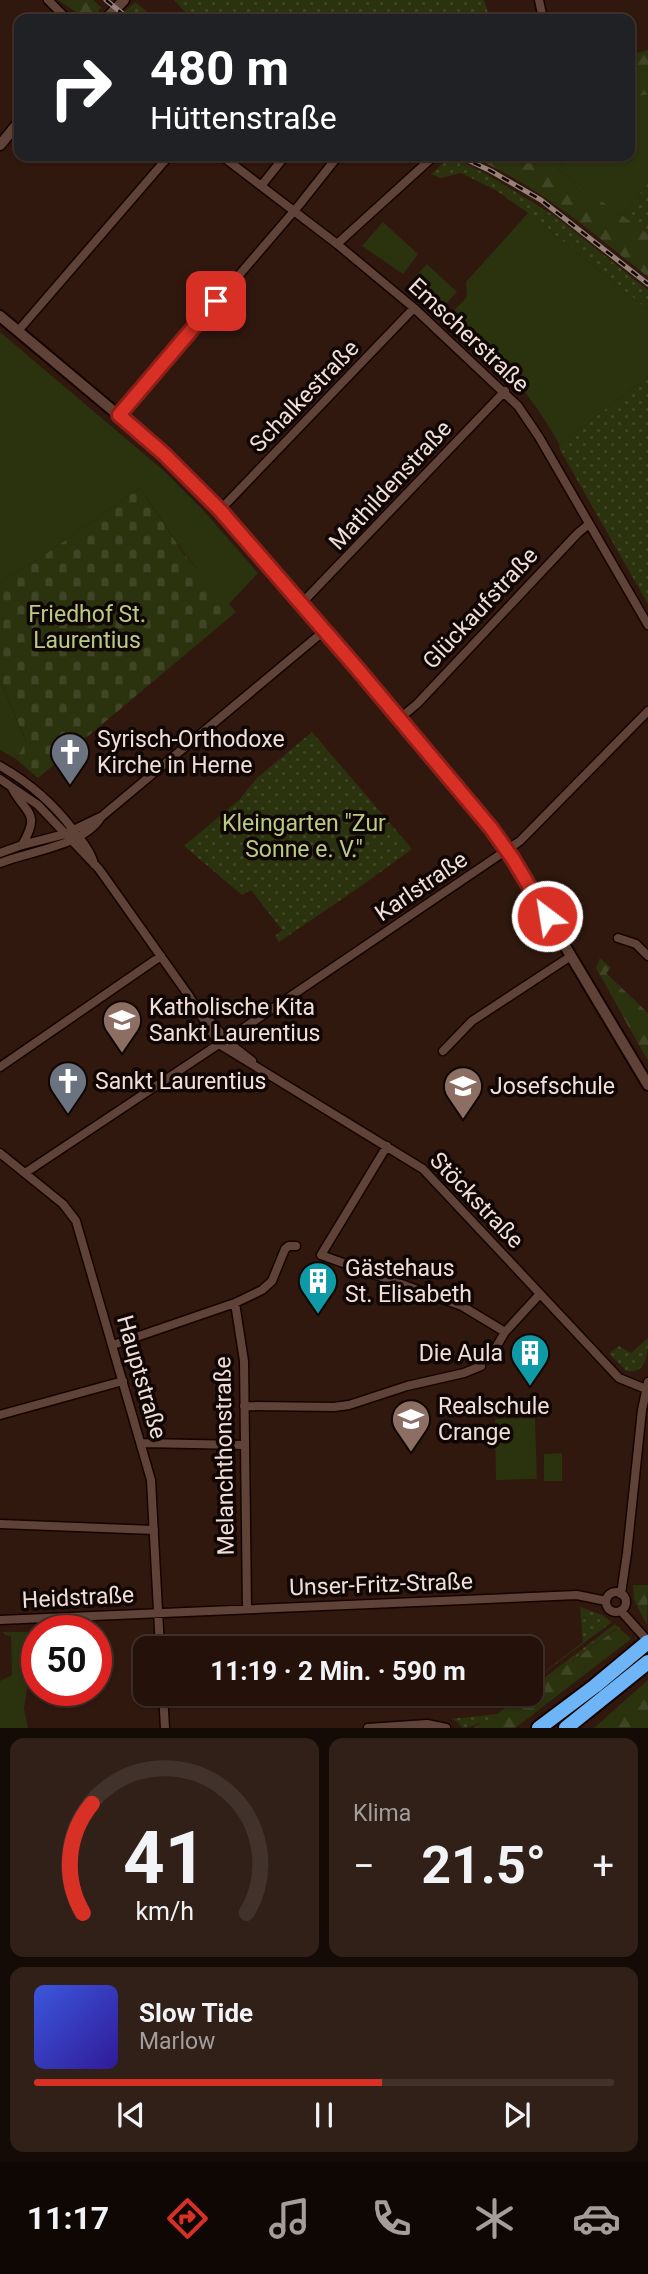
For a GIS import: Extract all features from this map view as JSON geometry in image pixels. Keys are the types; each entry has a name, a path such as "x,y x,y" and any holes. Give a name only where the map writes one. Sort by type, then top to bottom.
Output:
{"highway":[{"path":"539,1728 645,1644"},
{"path":"566,1728 648,1662"}],"main road":[{"path":"0,316 164,454 220,510 400,719 508,851 646,1084"}],"street":[{"path":"48,0 62,14"},
{"path":"111,14 124,0"},
{"path":"0,145 14,128"},
{"path":"18,331 165,161"},
{"name":"Emscherstraße","path":"228,161 337,244 414,308 505,391 530,422 648,625"},
{"path":"261,186 281,161"},
{"path":"119,415 334,161"},
{"path":"337,244 428,161"},
{"name":"Schalkestraße","path":"220,510 414,308"},
{"name":"Mathildenstraße","path":"301,604 505,391"},
{"name":"Glückaufstraße","path":"400,719 589,524"},
{"path":"0,863 58,846 101,817 324,631"},
{"name":"Karlstraße","path":"25,1173 508,851 648,710"},
{"name":"Stöckstraße","path":"0,766 43,795 161,956 202,1016 206,1027 222,1042 257,1066 423,1169 619,1378 647,1386"},
{"name":"Stöckstraße","path":"0,779 38,805 72,835"},
{"name":"Stöckstraße","path":"10,785 29,811 30,831 22,845"},
{"path":"0,853 22,845 72,835"},
{"path":"618,938 636,944 648,956"},
{"path":"0,1067 161,956"},
{"path":"443,1051 472,1021 571,956"},
{"path":"387,1146 321,1255 462,1306 505,1332"},
{"name":"Hauptstraße","path":"0,1153 63,1204 76,1222 151,1480 159,1636"},
{"path":"113,1345 235,1303 262,1290 272,1281 285,1249 289,1245 296,1246"},
{"path":"495,1349 505,1332 540,1295"},
{"name":"Melanchthonstraße","path":"235,1303 244,1361 247,1609"},
{"path":"244,1406 349,1405 481,1366"},
{"path":"0,1415 123,1381"},
{"path":"621,1611 626,1602 621,1594 647,1386"},
{"path":"141,1444 244,1445"},
{"path":"0,1524 154,1530"},
{"path":"621,1594 611,1593 606,1601 608,1609 621,1611"},
{"name":"Unser-Fritz-Straße","path":"158,1613 577,1595 606,1601"},
{"path":"621,1611 645,1644"},
{"name":"Heidstraße","path":"0,1620 158,1613"},
{"path":"164,1706 165,1728"},
{"path":"368,1728 428,1724 446,1728"}],"green space":[{"path":"58,0 93,0 103,9 100,8 98,14 79,14"},
{"path":"174,0 484,0 488,14 187,14"},
{"path":"135,2 150,14 127,14 124,12"},
{"path":"648,50 648,95 635,96 635,54"},
{"path":"648,95 648,183 622,216 558,170 562,165 557,161 635,161 635,96"},
{"path":"445,161 461,161 555,216 648,290 648,310 497,191 461,173 441,178 431,174"},
{"path":"480,161 557,161 562,165 558,170 648,234 648,277 584,226 518,180"},
{"path":"648,183 648,234 622,216"},
{"path":"528,213 648,310 648,377 559,444 511,374 481,342 450,315 467,297 466,282"},
{"path":"383,222 418,254 403,274 362,246"},
{"path":"427,264 457,292 443,307 413,279"},
{"path":"0,332 164,471 203,510 258,573 228,605 184,553 140,488 37,560 0,582"},
{"path":"648,377 648,604 559,444"},
{"name":"Friedhof St. Laurentius","path":"140,488 184,554 236,612 38,778 16,759 26,741 0,680 0,582 37,560"},
{"path":"0,680 26,742 16,759 0,750"},
{"name":"Kleingarten \"Zur Sonne e. V.\"","path":"312,732 412,849 279,942 275,936 282,930 251,890 242,895 184,846 239,800 257,778"},
{"path":"600,958 611,968 606,973 648,1013 648,1061 596,968"},
{"path":"648,1338 647,1356 638,1370 626,1371 609,1353 619,1346 631,1353"},
{"path":"535,1418 537,1479 496,1480 495,1419"},
{"path":"562,1453 562,1481 544,1481 544,1454"},
{"path":"633,1585 648,1585 647,1625 634,1600"},
{"path":"580,1607 612,1622 543,1673 543,1673 583,1642"},
{"path":"615,1624 631,1639 617,1628 543,1682"},
{"path":"618,1628 631,1639 515,1728 473,1728 491,1720 510,1706 543,1706 543,1682"},
{"path":"3,1632 21,1632 21,1706 24,1706 28,1728 0,1728 0,1681 12,1675 11,1636"},
{"path":"648,1680 648,1728 594,1728"},
{"path":"510,1706 491,1720 470,1727 462,1728 458,1722 451,1719 497,1714"}],"railway":[{"path":"106,0 123,14"},
{"path":"470,161 541,200 648,284"}],"place":[{"name":"Syrisch-Orthodoxe Kirche in Herne","path":"70,786"},
{"name":"Katholische Kita Sankt Laurentius","path":"122,1054"},
{"name":"Sankt Laurentius","path":"68,1115"},
{"name":"Josefschule","path":"463,1120"},
{"name":"Gästehaus St. Elisabeth","path":"318,1315"},
{"name":"Die Aula","path":"530,1387"},
{"name":"Realschule Crange","path":"411,1453"}],"route":[{"path":"216,301 119,415 194,482 356,667 491,828 547,916"}]}
